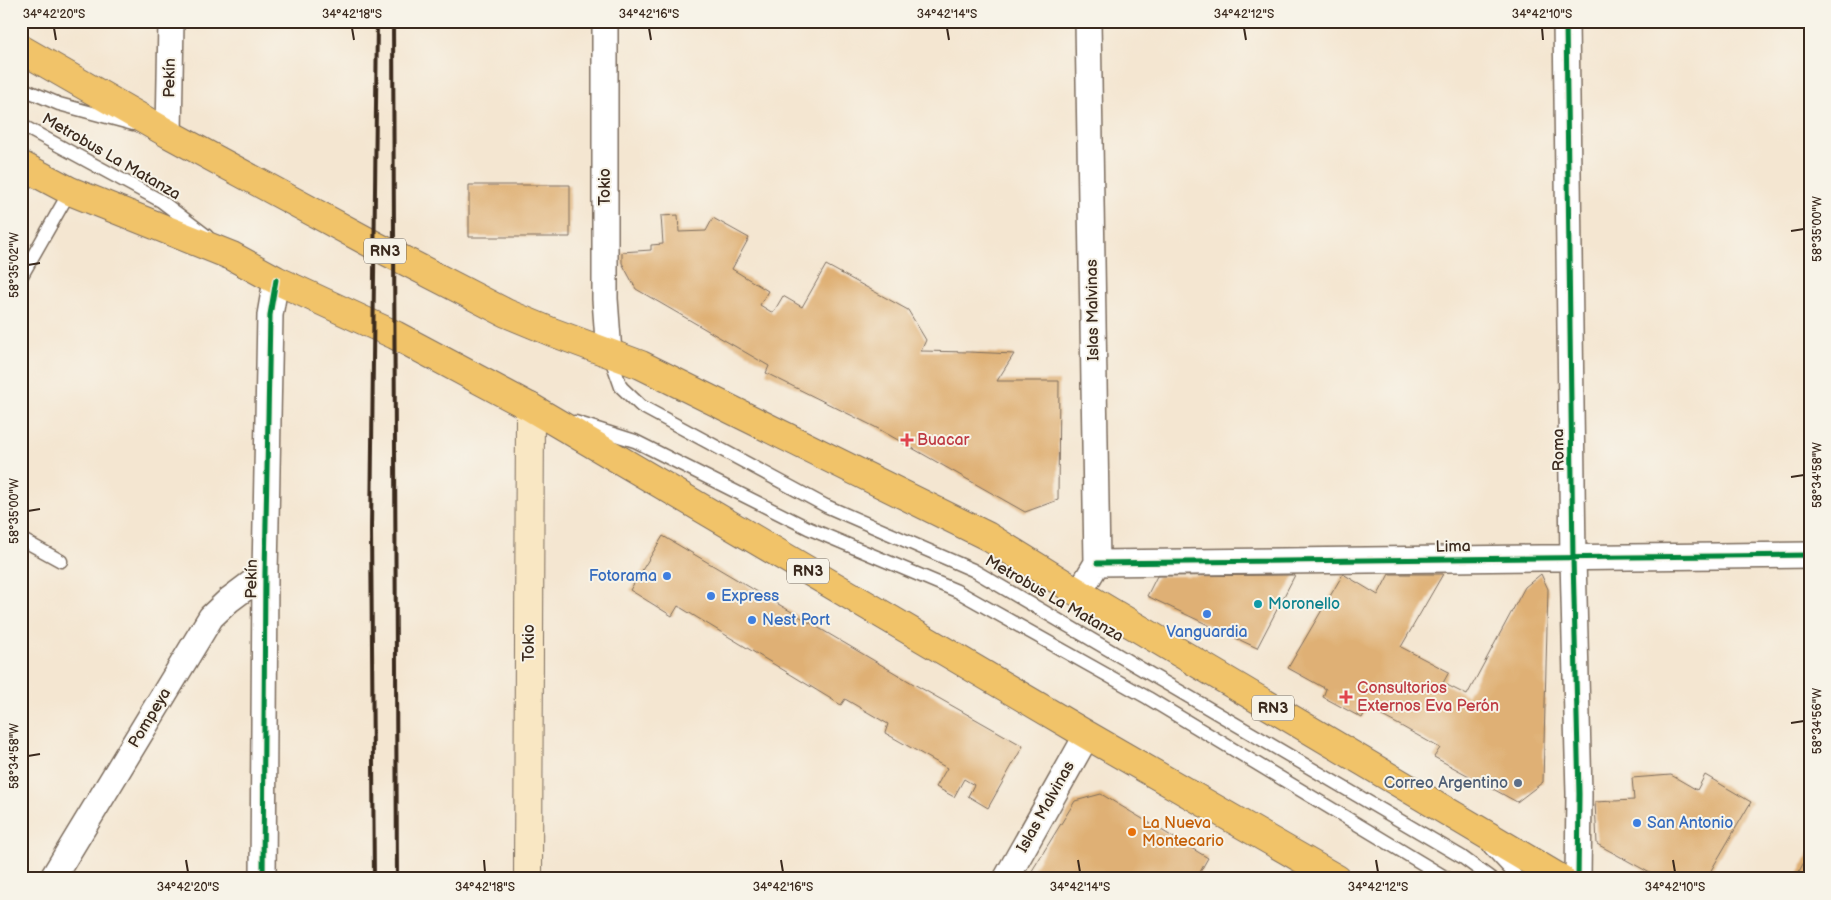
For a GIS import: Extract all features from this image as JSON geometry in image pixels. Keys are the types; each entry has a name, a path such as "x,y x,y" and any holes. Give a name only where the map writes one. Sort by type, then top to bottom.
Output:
{"highway":[{"name":"RN3","path":"21,49 169,134 376,246 506,313 641,365 988,536 1079,593 1561,879"},
{"name":"RN3","path":"21,164 70,192 232,256 276,280 395,336 530,407 1087,735 1337,879"}],"street":[{"name":"Pekín","path":"169,134 171,21"},
{"name":"Tokio","path":"606,21 605,299 609,353"},
{"name":"Islas Malvinas","path":"1088,21 1097,564"},
{"name":"Roma","path":"1566,21 1573,559 1579,794 1578,879"},
{"name":"Pekín","path":"264,879 265,573 270,316 276,280"},
{"name":"Tokio","path":"528,879 530,407"},
{"name":"Lima","path":"1097,564 1810,556"},
{"path":"1079,593 1097,564"},
{"name":"Pompeya","path":"52,879 211,617 229,600 265,573"},
{"name":"Islas Malvinas","path":"1006,879 1087,735"}],"lane":[{"name":"Metrobus La Matanza","path":"21,88 59,104 169,134"},
{"name":"Metrobus La Matanza","path":"21,125 161,200 232,256"},
{"path":"21,277 70,192"},
{"name":"Metrobus La Matanza","path":"609,353 621,387 641,406 826,506 973,570 1462,857 1492,879"},
{"path":"530,407 635,441 808,528 956,591 1148,698 1448,879"},
{"path":"21,539 61,561"},
{"path":"1467,823 1519,879"}],"building":[{"path":"469,185 570,185 570,237 469,237"},
{"path":"678,215 679,232 706,231 713,218 749,238 732,269 768,291 760,305 773,313 783,296 802,307 826,265 908,310 926,340 921,351 1014,354 997,381 1059,381 1058,500 1025,512 875,427 766,373 769,366 636,289 622,263 622,252 651,250 651,245 663,244 661,216"},
{"path":"663,536 912,683 1023,746 988,808 968,796 974,785 964,779 954,797 936,787 947,768 885,733 888,724 845,699 841,705 678,606 672,616 630,590"},
{"path":"1343,574 1378,595 1389,574 1443,574 1401,647 1449,672 1443,683 1467,695 1525,587 1541,574 1548,589 1543,782 1517,802 1434,757 1440,748 1367,708 1362,718 1323,697 1326,689 1288,668"},
{"path":"1295,575 1257,648 1147,596 1157,576"},
{"path":"1671,775 1697,790 1705,775 1751,802 1706,879 1661,879 1597,844 1595,802 1634,800 1632,778"},
{"path":"1101,794 1208,858 1196,879 1037,879 1030,874 1075,801"},
{"path":"1810,851 1810,879 1795,879"}],"railway":[{"path":"374,879 371,530 377,21"},
{"path":"393,21 397,879"}],"cycle path":[{"path":"1566,21 1573,559 1579,794 1578,879"},
{"path":"263,879 265,573 270,315 276,280"},
{"path":"1097,563 1810,555"}],"place":[{"name":"Buacar","path":"907,440"},
{"name":"Fotorama","path":"667,576"},
{"name":"Express","path":"711,596"},
{"name":"Moronello","path":"1258,604"},
{"name":"Vanguardia","path":"1207,614"},
{"name":"Nest Port","path":"752,620"},
{"name":"Consultorios Externos Eva Perón","path":"1346,697"},
{"name":"Correo Argentino","path":"1518,783"},
{"name":"San Antonio","path":"1637,823"},
{"name":"La Nueva Montecario","path":"1132,832"}]}
